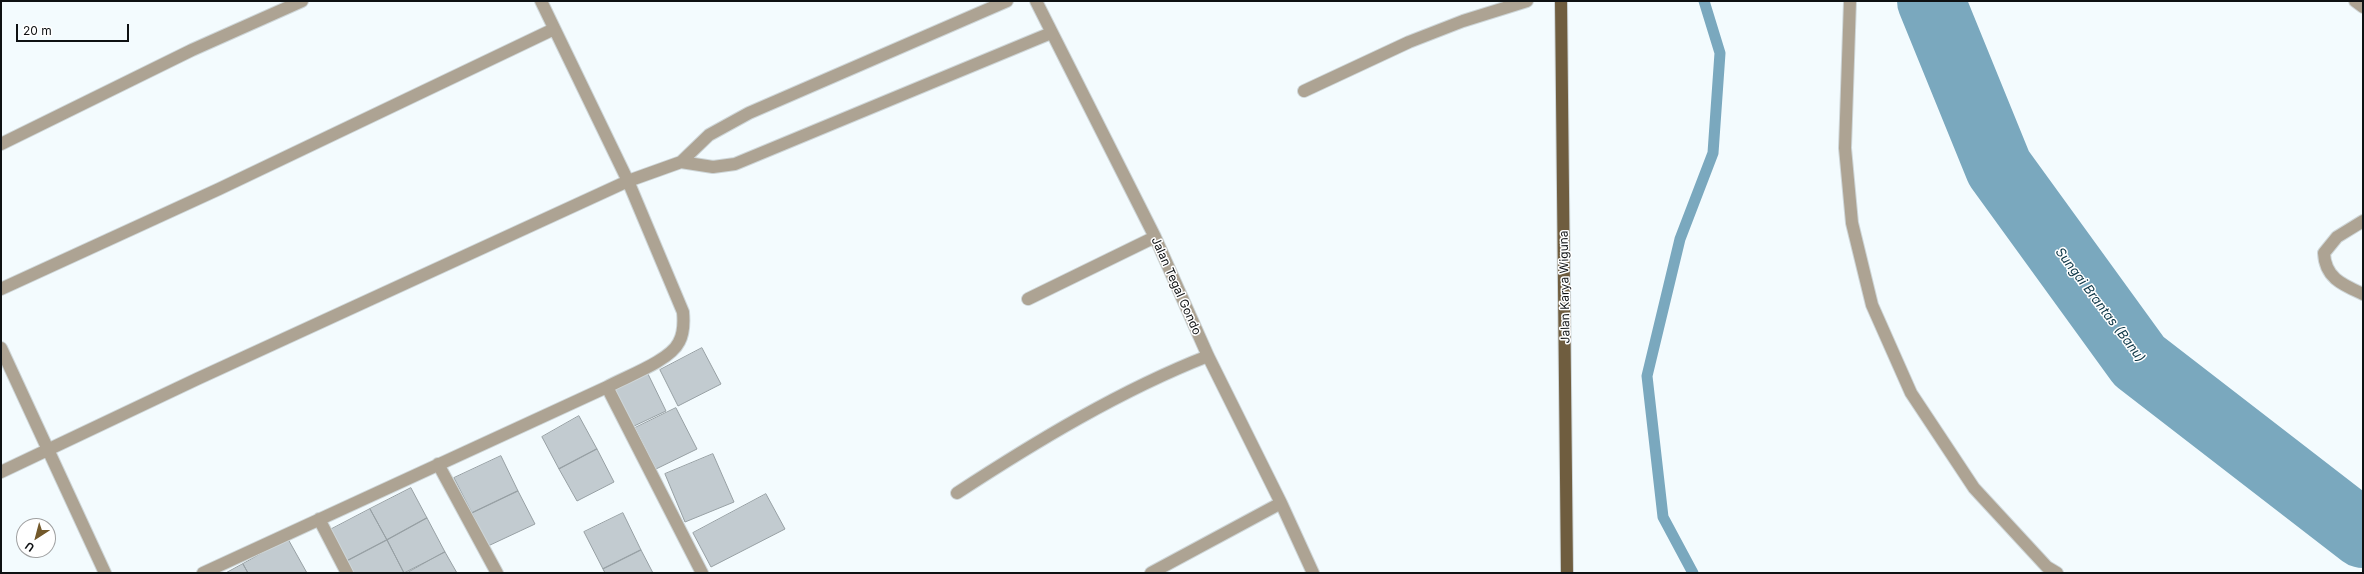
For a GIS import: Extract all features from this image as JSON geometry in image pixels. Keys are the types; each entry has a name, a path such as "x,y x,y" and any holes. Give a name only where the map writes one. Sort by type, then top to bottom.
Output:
{"main road":[{"name":"Jalan Karya Wiguna","path":"1561,1 1567,573"}],"street":[{"path":"1,144 192,50 302,1"},
{"path":"203,573 607,387 666,357 679,344 684,327 683,312 628,181 540,1"},
{"path":"1,472 197,379 628,181 681,162 709,135 749,113 1007,1"},
{"name":"Jalan Tegal Gondo","path":"1036,1 1155,237 1208,356 1281,503 1313,573"},
{"path":"1304,91 1409,42 1463,21 1527,1"},
{"path":"1850,1 1845,148 1852,223 1872,305 1911,393 1974,488 2047,567 2057,573"},
{"path":"2355,1 2363,7"},
{"path":"1,289 219,189 554,29"},
{"path":"681,162 713,166 735,164 1051,33"},
{"path":"2363,221 2337,238 2324,253 2324,266 2331,276 2363,294"},
{"path":"1028,298 1155,237"},
{"path":"1,348 105,573"},
{"path":"957,493 1030,445 1175,369 1208,356"},
{"path":"607,387 702,573"},
{"path":"438,464 497,573"},
{"path":"1151,573 1281,503"},
{"path":"319,519 347,573"}],"building":[{"path":"702,348 721,384 678,406 660,370"},
{"path":"648,374 666,411 632,427 613,390"},
{"path":"676,408 697,449 656,469 635,428"},
{"path":"579,416 597,449 559,469 542,437"},
{"path":"597,449 614,482 577,501 559,469"},
{"path":"713,454 734,502 685,522 665,474"},
{"path":"501,456 518,491 472,513 454,478"},
{"path":"411,488 427,518 387,540 370,509"},
{"path":"518,491 535,524 488,546 472,513"},
{"path":"766,494 785,529 711,567 693,533"},
{"path":"370,509 387,540 345,562 328,531"},
{"path":"623,513 641,550 603,569 584,532"},
{"path":"427,518 445,552 404,573 387,540"},
{"path":"288,539 307,573 248,573 243,564"},
{"path":"387,540 404,573 351,573 345,562"},
{"path":"641,550 653,573 605,573 603,569"},
{"path":"445,552 457,573 407,573"},
{"path":"243,564 248,573 226,573"}],"waterway":[{"path":"1693,573 1663,517 1647,376 1680,239 1713,153 1720,53 1704,1"},
{"name":"Sungai Brantas (Banu)","path":"1931,1 1999,168 2139,361 2363,534"}]}
